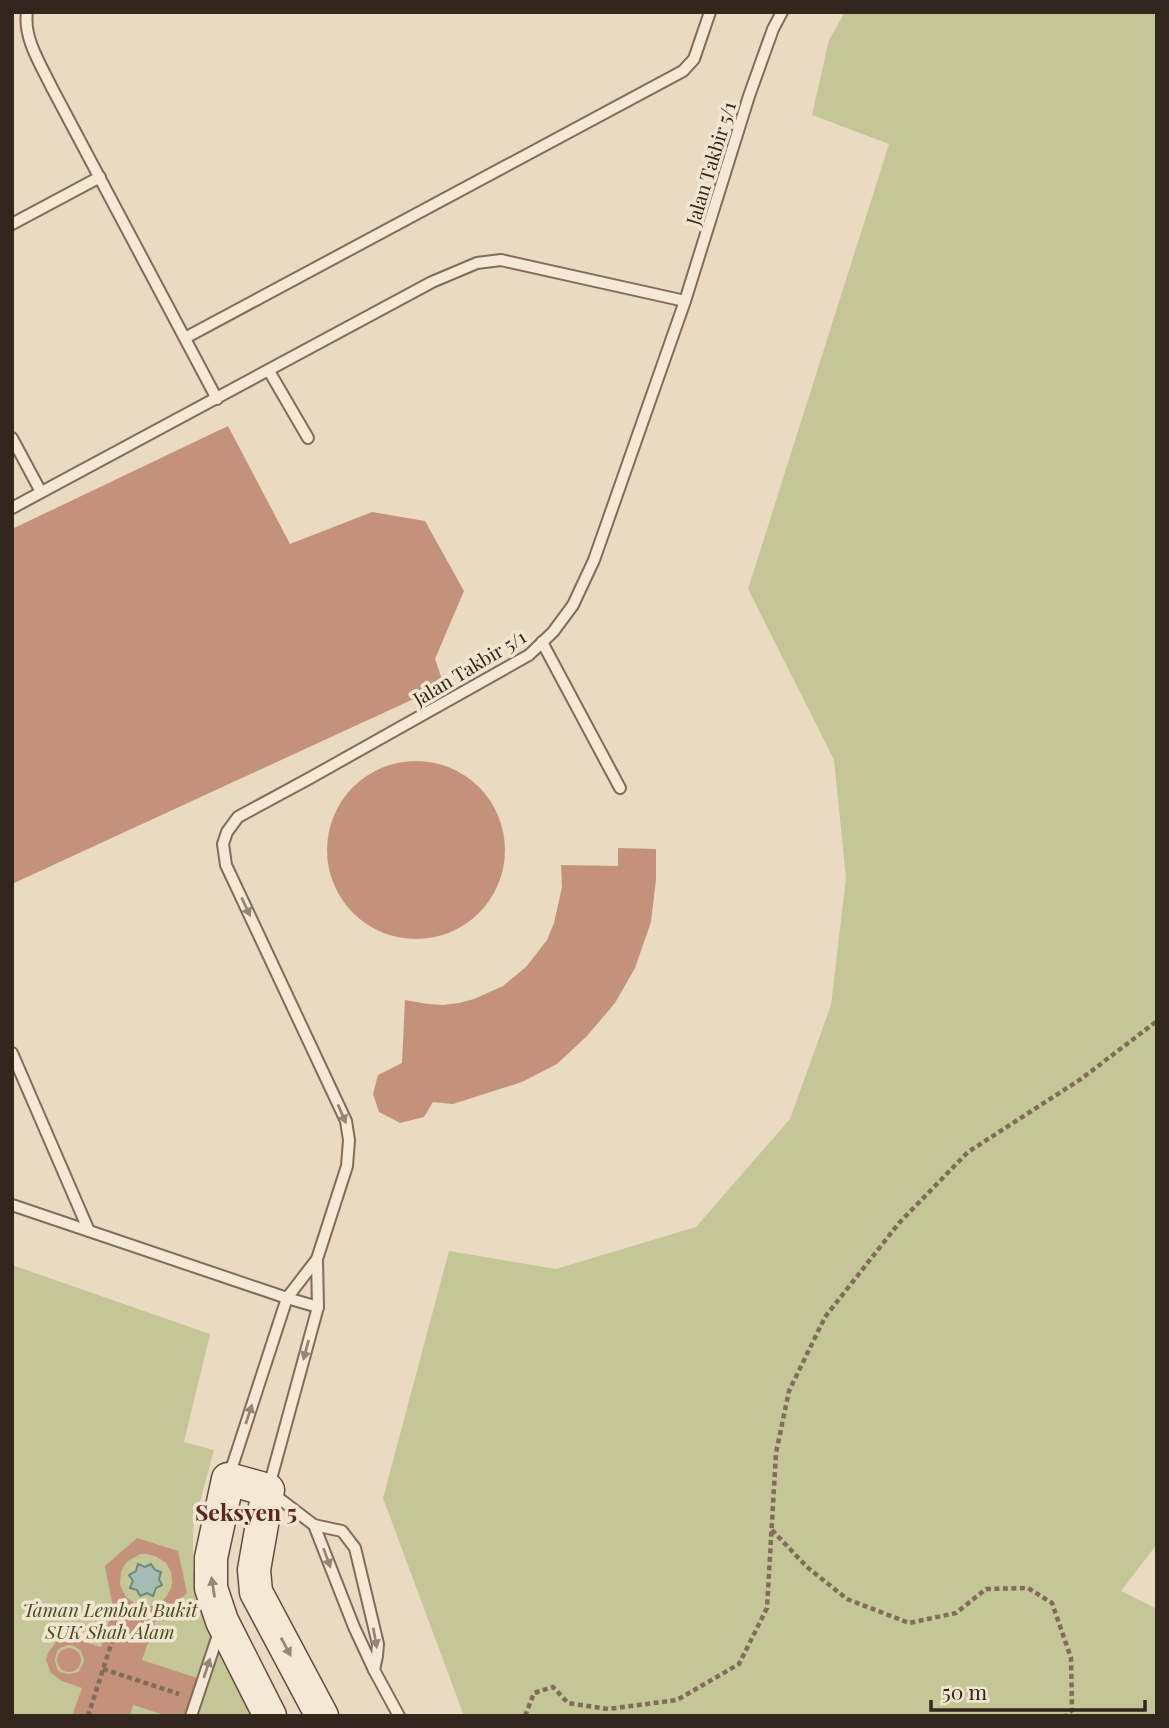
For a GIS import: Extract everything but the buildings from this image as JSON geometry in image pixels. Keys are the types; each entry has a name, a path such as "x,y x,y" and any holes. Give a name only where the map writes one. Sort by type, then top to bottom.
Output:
{"street":[{"path":"270,1716 222,1621 211,1588 211,1558 228,1479 268,1490 254,1570 256,1592 322,1716"}],"lane":[{"path":"27,12 29,40 217,399"},
{"path":"185,338 683,71 694,59 710,12"},
{"name":"Jalan Takbir 5/1","path":"317,1259 346,1166 349,1140 345,1121 226,865 223,844 227,832 238,817 529,655 553,632 573,605 594,560 685,301 749,96 782,12"},
{"path":"12,224 100,177"},
{"path":"12,508 432,282 477,263 500,260 685,301"},
{"path":"269,371 308,438"},
{"path":"12,438 41,492"},
{"path":"542,642 620,789"},
{"path":"12,1053 89,1231"},
{"path":"12,1205 318,1307"},
{"path":"228,1479 287,1298 317,1259"},
{"path":"317,1259 318,1307 268,1490 314,1525 342,1531 355,1548 378,1644 374,1670"},
{"path":"314,1525 354,1627 399,1716"},
{"path":"191,1716 222,1621"}],"path":[{"path":"525,1716 534,1693 553,1687 568,1703 608,1709 677,1700 739,1664 767,1608 776,1453 789,1391 825,1317 899,1223 968,1152 1081,1079 1157,1020"},
{"path":"772,1530 807,1567 847,1599 909,1623 956,1613 986,1589 1028,1588 1052,1603 1071,1658 1072,1710 1066,1716"},
{"path":"88,1716 118,1623"},
{"path":"103,1669 196,1699"}],"green space":[{"path":"845,12 1157,12 1157,1544 1121,1591 1157,1609 1157,1716 464,1716 383,1498 449,1251 556,1269 696,1227 790,1119 831,1005 846,878 834,760 748,589 889,144 812,115 829,40"},
{"name":"Taman Lembah Bukit SUK Shah Alam","path":"12,1265 210,1334 184,1442 214,1450 193,1528 193,1569 255,1716 12,1716"}],"shaded area":[{"path":"138,1564 145,1567 151,1564 155,1570 161,1572 159,1579 162,1585 156,1588 153,1596 147,1593 140,1596 137,1590 130,1588 133,1581 129,1575 136,1571"}],"district":[{"name":"Seksyen 5","path":"246,1511"}]}
